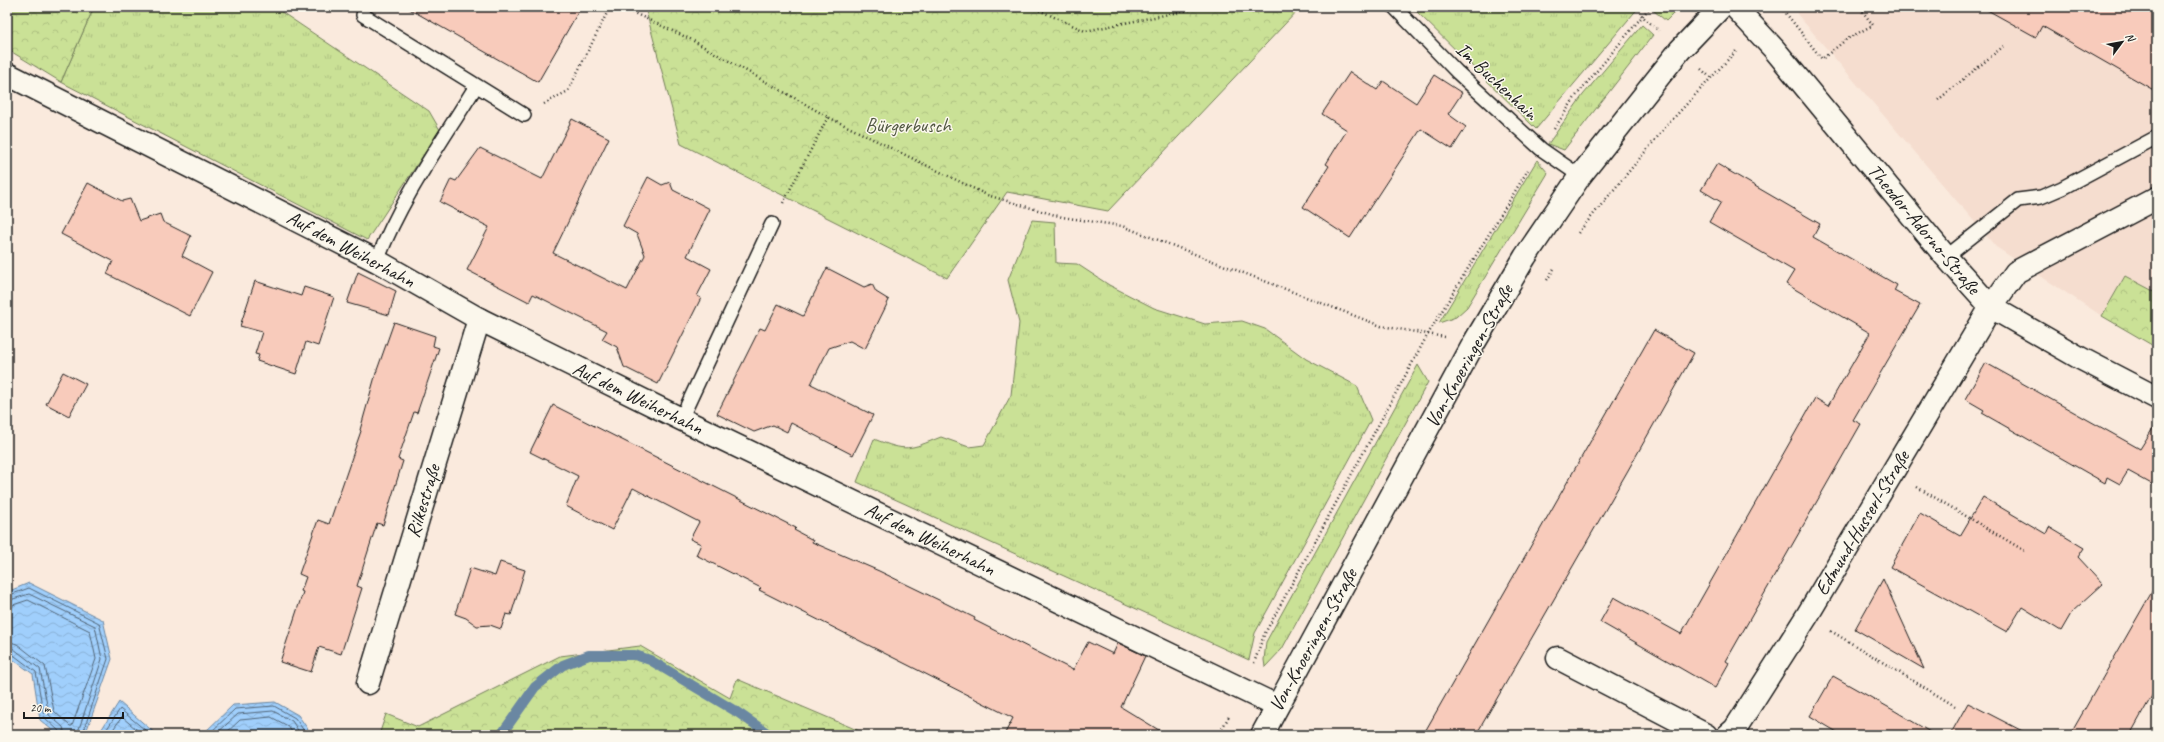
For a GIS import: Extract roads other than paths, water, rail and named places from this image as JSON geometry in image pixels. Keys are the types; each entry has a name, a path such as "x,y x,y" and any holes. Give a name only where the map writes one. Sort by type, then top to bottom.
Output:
{"street":[{"name":"Von-Knoeringen-Straße","path":"1262,735 1474,343 1525,257 1580,176 1680,50 1722,7"},
{"name":"Theodor-Adorno-Straße","path":"1735,7 1756,29 1946,257 1990,307 2080,358 2157,398"},
{"name":"Auf dem Weiherhahn","path":"7,74 377,261 479,319 681,419 1277,706"},
{"name":"Edmund-Husserl-Straße","path":"1728,735 1736,729 1807,616 1990,307 2016,272 2157,198"},
{"name":"Rilkestraße","path":"368,683 479,319"},
{"path":"1558,658 1706,735"}],"lane":[{"name":"Im Buchenhain","path":"1394,7 1456,72 1541,149 1580,176"},
{"path":"363,15 524,115"},
{"path":"377,261 402,205 476,86"},
{"path":"1946,257 2018,200 2040,197 2062,188 2157,137"},
{"path":"681,419 772,224"}],"water":[{"path":"29,583 103,620 112,659 85,735 58,735 40,720 33,674 7,655 7,592"},
{"path":"119,702 157,735 98,735"},
{"path":"275,702 298,715 312,735 202,735 233,705"}],"waterway":[{"path":"501,735 535,687 563,665 589,655 635,655 650,660 737,712 770,735"}],"park label":[{"name":"Bürgerbusch","path":"908,125"}]}
